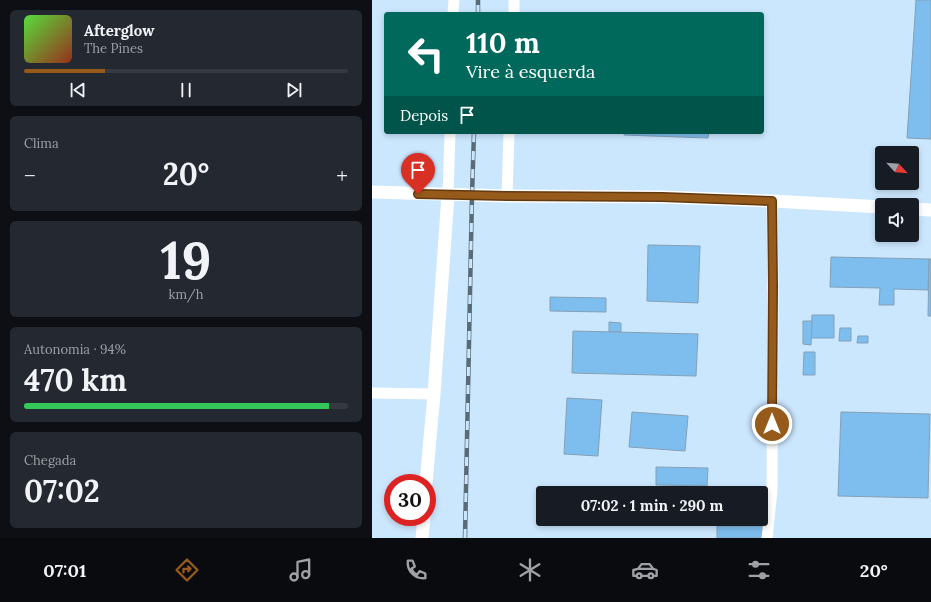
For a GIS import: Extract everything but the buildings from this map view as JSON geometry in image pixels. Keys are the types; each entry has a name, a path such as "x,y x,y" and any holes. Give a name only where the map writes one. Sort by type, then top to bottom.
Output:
{"street":[{"path":"453,12 454,0"},
{"path":"514,0 514,12"},
{"path":"427,474 448,195 450,134"},
{"path":"507,196 509,134"},
{"path":"372,192 448,195 662,197 875,207"},
{"path":"768,538 772,492 772,201"},
{"path":"919,209 931,210"},
{"path":"372,393 434,394"},
{"path":"422,538 423,526"}],"railway":[{"path":"478,0 478,12"},
{"path":"465,538 474,134"}],"route":[{"path":"418,194 662,197 772,201 772,424"}]}
